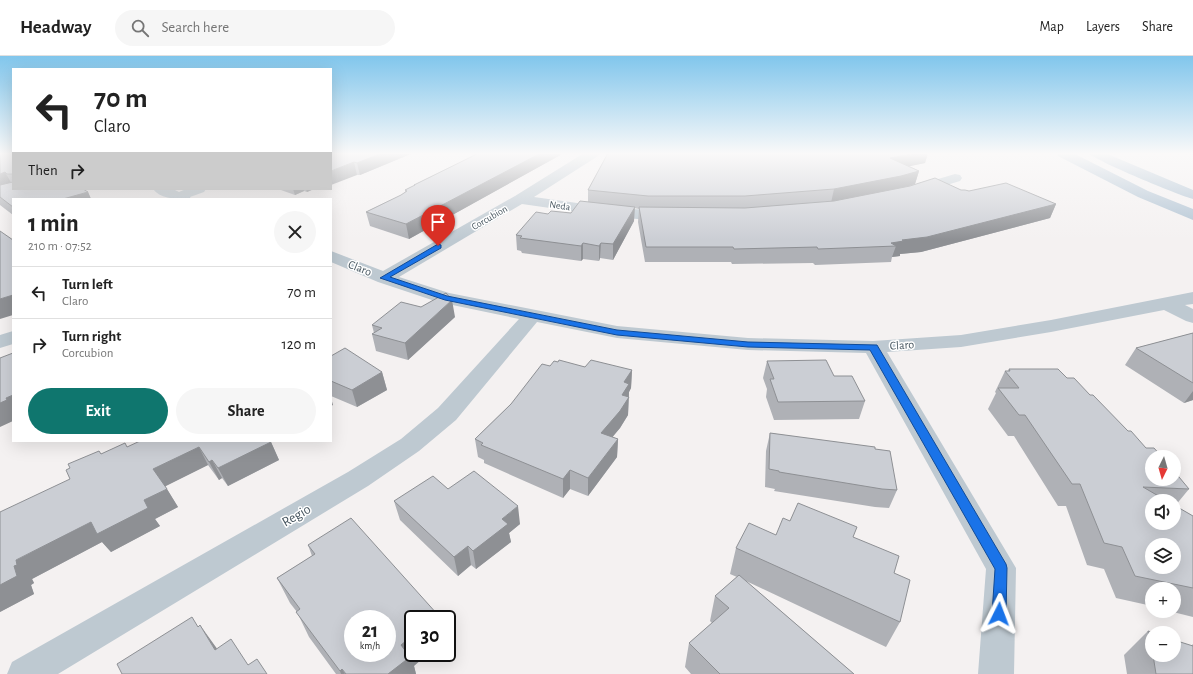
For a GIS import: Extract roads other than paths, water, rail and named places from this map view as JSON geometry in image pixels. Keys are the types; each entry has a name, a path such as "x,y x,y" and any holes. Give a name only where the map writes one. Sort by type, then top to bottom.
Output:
{"main road":[{"path":"1119,182 1143,194 1193,215"},
{"path":"1161,182 1193,195"}],"street":[{"name":"Corcubion","path":"384,278 547,182"},
{"path":"900,195 943,182"},
{"path":"162,190 181,198 197,190"},
{"name":"Neda","path":"520,199 602,212 647,216 687,216"},
{"name":"Claro","path":"332,256 384,278 445,298 617,332 748,344 873,347 961,341 1051,326 1193,298"},
{"path":"1166,303 1193,317"},
{"name":"Regio","path":"26,674 358,479 410,445 447,414 533,316"},
{"path":"0,342 12,337"},
{"path":"873,347 1001,568 996,674"}]}
